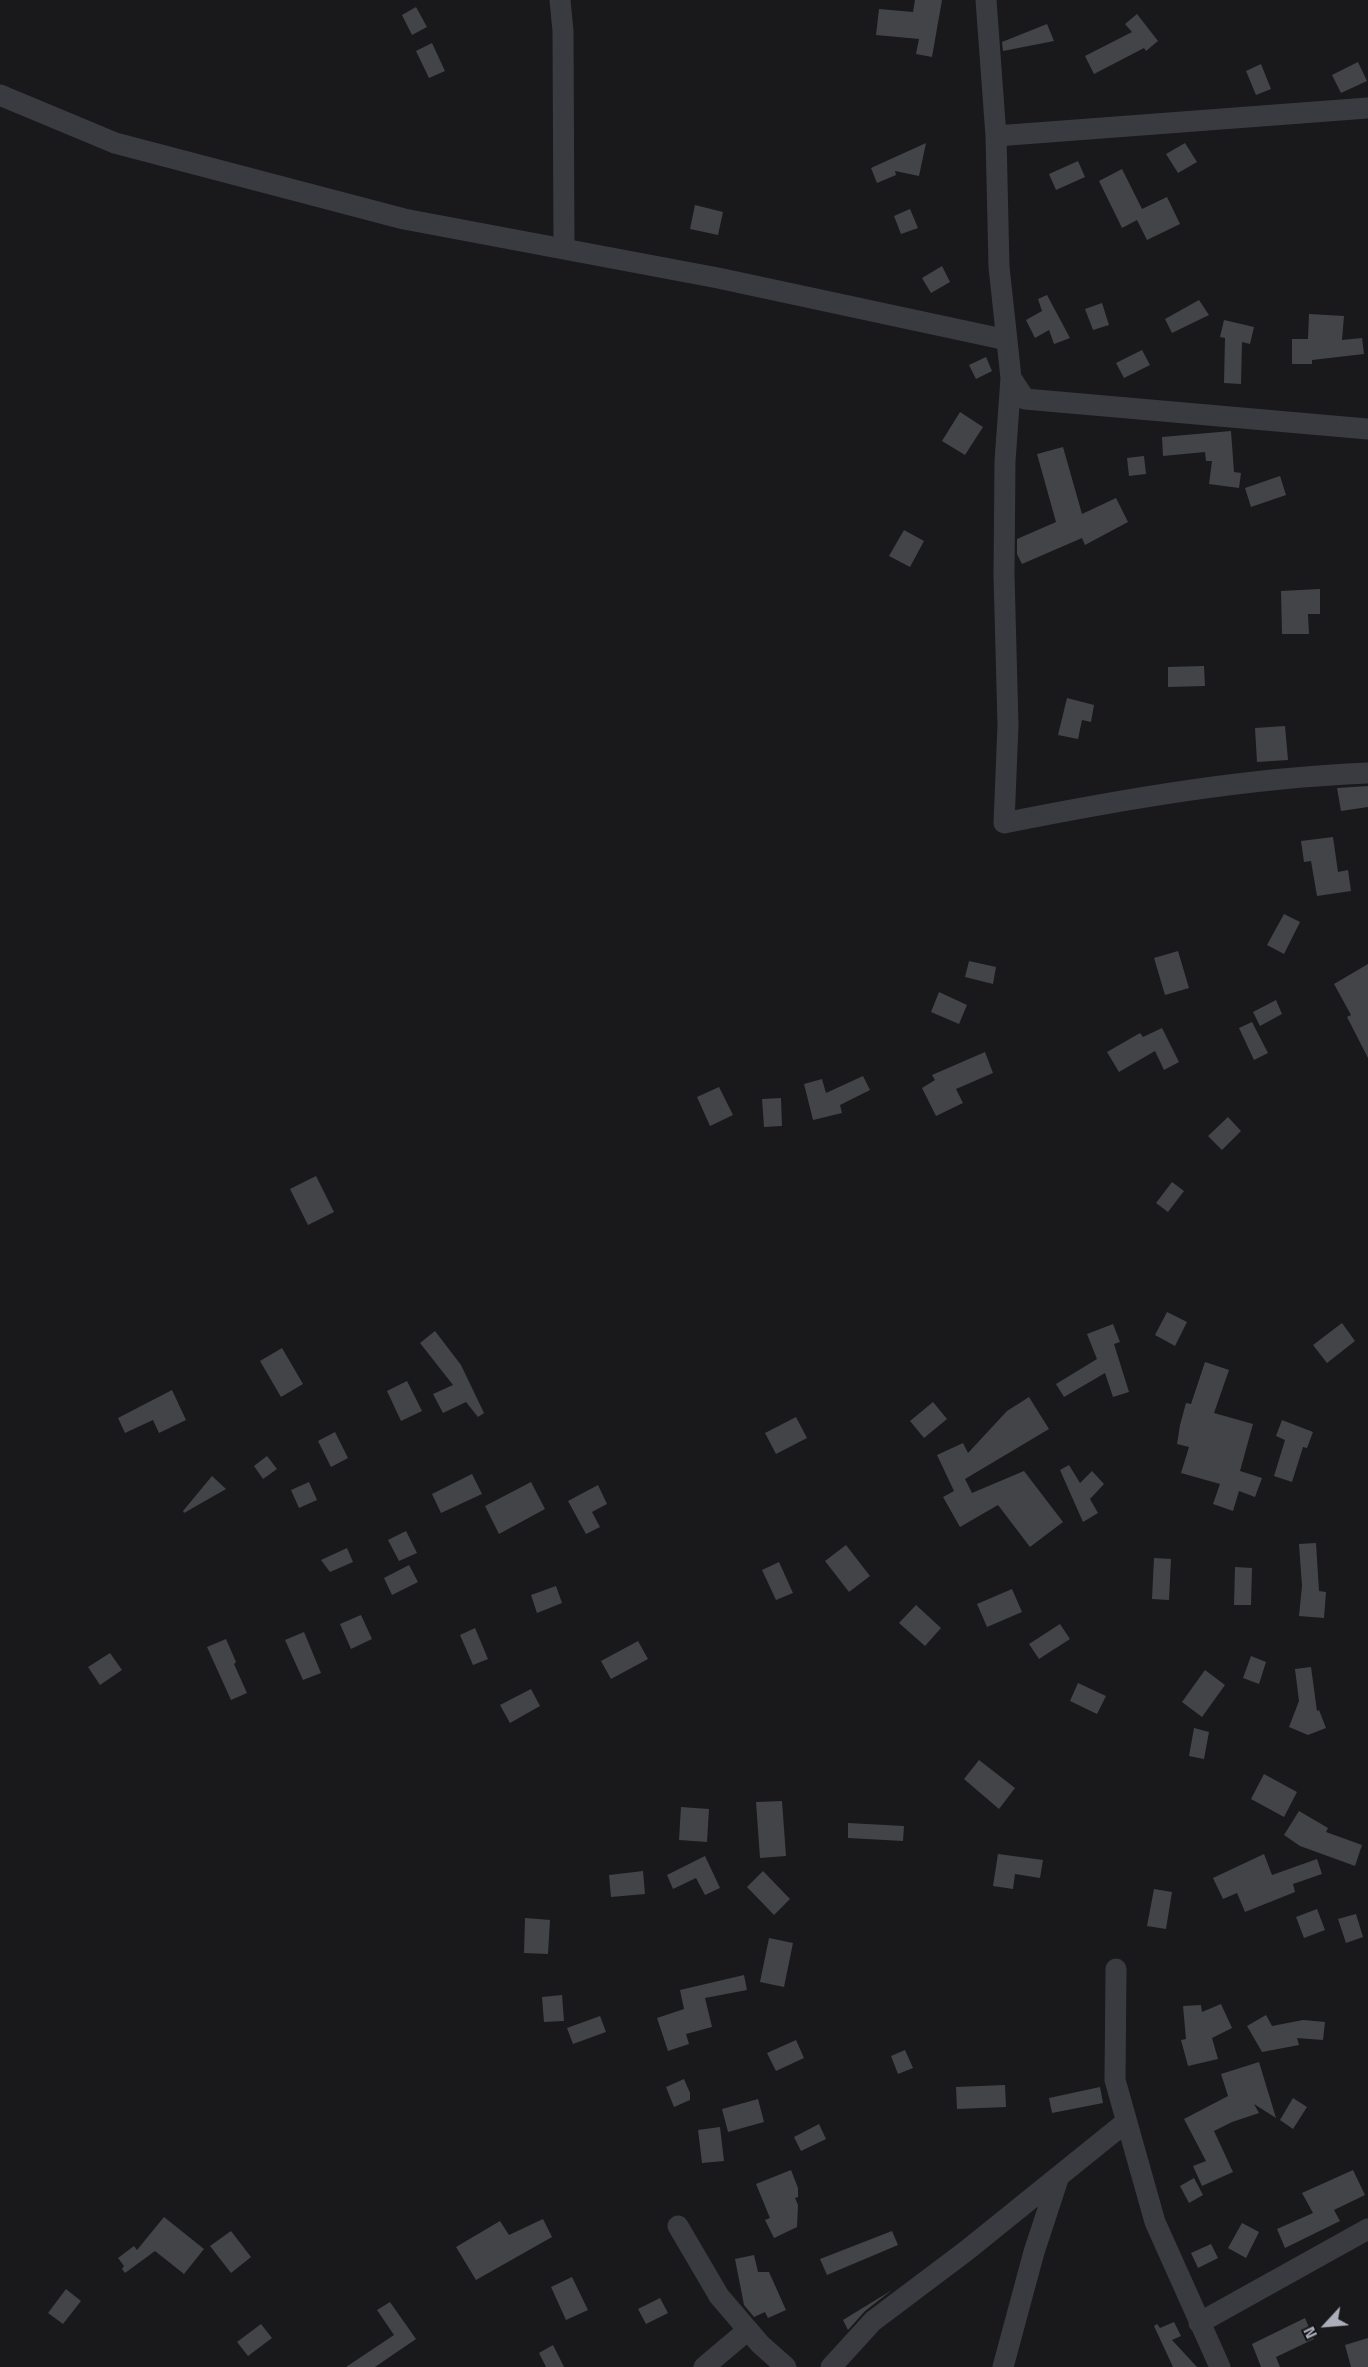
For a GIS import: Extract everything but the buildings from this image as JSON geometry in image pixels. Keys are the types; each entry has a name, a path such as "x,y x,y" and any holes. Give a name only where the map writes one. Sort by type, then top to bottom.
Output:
{"street":[{"path":"560,0 564,249"},
{"path":"986,0 996,136 999,267 1011,378 1005,461 1004,575 1008,725 1004,823 1121,800 1312,775 1368,773"},
{"path":"0,95 115,143 404,219 718,278 1007,340"},
{"path":"996,136 1368,108"},
{"path":"1011,378 1025,399 1368,429"},
{"path":"1116,1969 1115,2080 1155,2222 1220,2367"},
{"path":"831,2367 873,2321 966,2251 1126,2122"},
{"path":"1003,2367 1031,2263 1059,2176"},
{"path":"678,2226 719,2296 760,2344 786,2367"},
{"path":"1199,2323 1368,2229"},
{"path":"704,2367 748,2330"}]}
